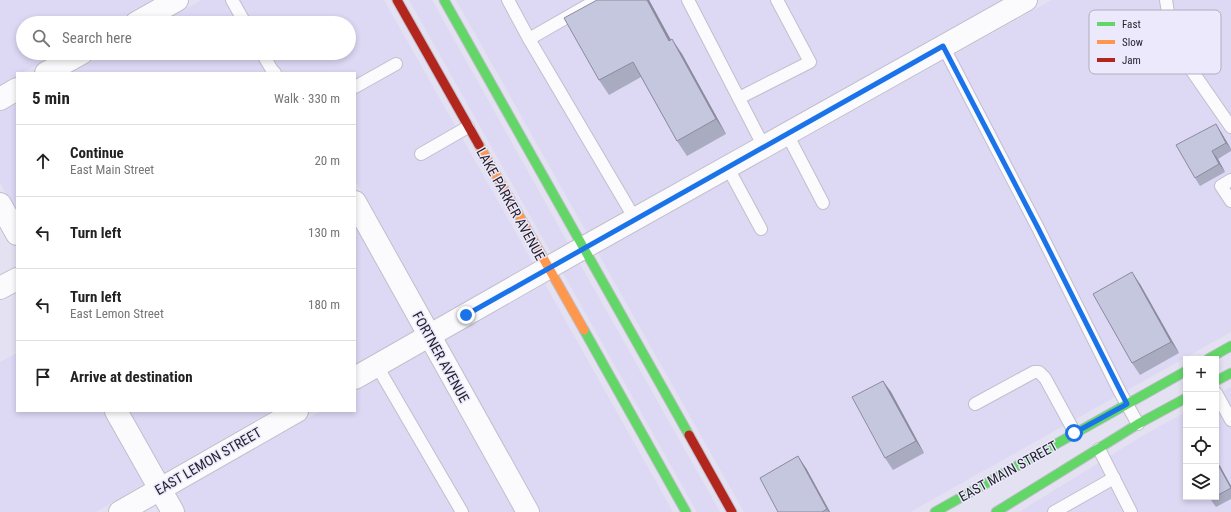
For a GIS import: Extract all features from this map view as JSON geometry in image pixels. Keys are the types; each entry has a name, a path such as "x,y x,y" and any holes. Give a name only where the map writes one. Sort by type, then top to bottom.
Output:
{"main road":[{"name":"LAKE PARKER AVENUE","path":"396,0 686,512"},
{"path":"444,0 732,512"},
{"path":"1213,356 1231,346"},
{"name":"EAST MAIN STREET","path":"935,512 1183,373"},
{"path":"1219,379 1231,373"},
{"name":"EAST MAIN STREET","path":"996,512 1138,424 1183,400"}],"street":[{"path":"148,16 177,0"},
{"path":"356,377 583,248 1026,0"},
{"path":"48,72 69,60"},
{"path":"0,99 16,90"},
{"path":"0,204 16,232"},
{"name":"FORTNER AVENUE","path":"356,204 528,512"},
{"path":"0,288 16,280"},
{"path":"117,412 173,512"},
{"name":"EAST LEMON STREET","path":"120,512 295,412"}],"lane":[{"path":"232,0 241,16"},
{"path":"508,0 529,39 635,219"},
{"path":"529,39 597,0"},
{"path":"688,0 764,147"},
{"path":"739,98 810,62 777,0"},
{"path":"1166,0 1168,10"},
{"path":"943,46 1138,424"},
{"path":"266,60 274,72"},
{"path":"356,86 396,64"},
{"path":"1194,74 1231,127"},
{"path":"421,154 468,127"},
{"path":"787,134 823,203"},
{"path":"728,168 761,229"},
{"path":"1231,180 1222,186 1231,201"},
{"path":"377,366 462,512"},
{"path":"976,404 1034,372 1039,372 1045,378 1074,433"},
{"path":"1219,398 1231,420"},
{"path":"1099,449 1131,512"},
{"path":"1054,512 1114,478"}],"shaded area":[{"path":"0,0 153,0 124,16 16,16 16,60 45,60 24,72 16,72 16,77 0,85"},
{"path":"202,0 384,0 533,263 432,321 356,182 356,72 73,72 94,60 356,60 356,16 173,16"},
{"path":"409,0 432,0 568,243 551,253"},
{"path":"456,0 1002,0 587,233"},
{"path":"1052,0 1231,0 1231,332 1188,356 1183,356 1183,359 910,512 744,512 598,253"},
{"path":"16,104 16,211 0,183 0,112"},
{"path":"356,226 414,331 356,363"},
{"path":"580,264 720,512 697,512 563,273"},
{"path":"545,284 673,512 540,512 444,341"},
{"path":"425,352 516,512 185,512 175,494 319,412 356,412 356,391"},
{"path":"16,354 16,412 105,412 145,483 96,512 0,512 0,362"},
{"path":"1231,387 1231,512 1019,512 1144,435 1183,414 1183,500 1219,500 1219,393"},
{"path":"129,412 270,412 163,473"}],"building":[{"path":"597,0 647,0 669,41 672,39 716,119 677,141 633,62 599,80 564,18"},
{"path":"1216,124 1226,143 1212,151 1219,164 1195,178 1176,145"},
{"path":"1132,272 1171,342 1132,363 1093,294"},
{"path":"883,381 916,441 885,458 852,397"},
{"path":"798,456 827,509 822,512 778,512 760,478"},
{"path":"1219,466 1231,488 1219,494"}],"traffic: fast":[{"path":"444,0 689,435"},
{"path":"584,330 686,512"},
{"path":"1213,356 1231,346"},
{"path":"935,512 1183,373"},
{"path":"1219,379 1231,373"},
{"path":"996,512 1138,424 1183,400"}],"traffic: slow":[{"path":"479,145 584,330"}],"traffic: jam":[{"path":"397,0 479,145"},
{"path":"689,435 732,512"}],"route":[{"path":"466,315 943,46 1038,228 1127,404 1074,433"}]}
